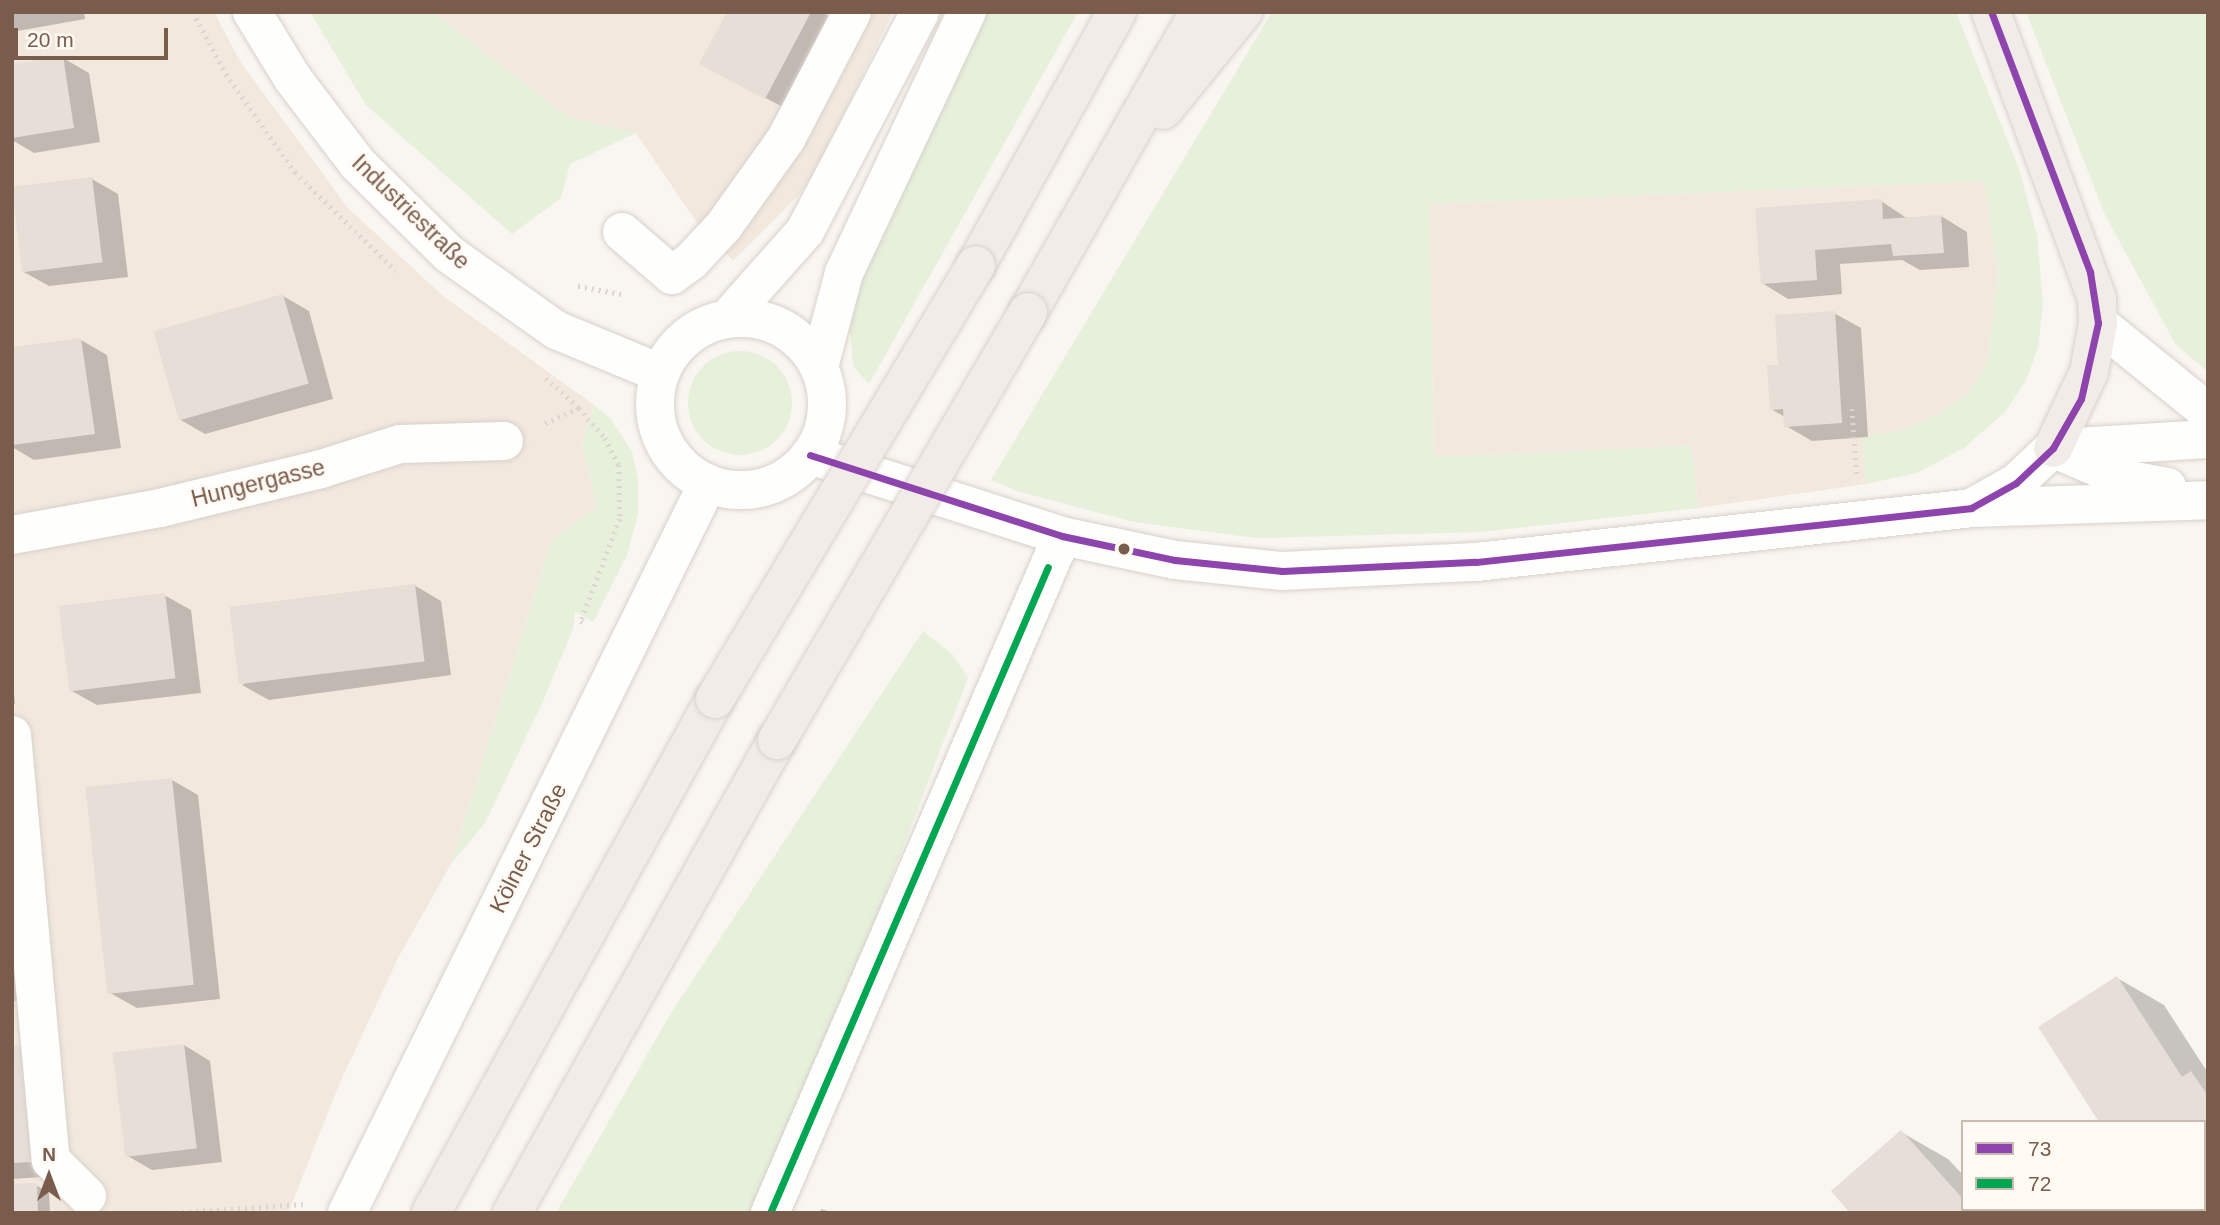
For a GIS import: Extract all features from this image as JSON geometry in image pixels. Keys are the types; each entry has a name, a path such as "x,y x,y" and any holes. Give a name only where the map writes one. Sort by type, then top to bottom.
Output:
{"highway":[{"path":"431,1213 715,699 975,265 1117,12"},
{"path":"512,1213 777,740 1106,179 1199,12"},
{"path":"1106,179 1243,12"},
{"path":"1991,12 2090,272 2098,323 2081,399 2053,448"}],"street":[{"name":"Industriestraße","path":"251,12 292,79 357,163 449,254 556,330 660,373"},
{"path":"622,232 672,275 691,261 723,227 786,139 852,12"},
{"path":"920,12 805,231 727,318 686,337 660,373 655,410 664,445 682,468 708,483 736,490 770,485 795,471 810,455 821,437 827,409 819,367 844,272 967,12"},
{"path":"727,318 757,319 781,327 800,342 819,367"},
{"path":"2098,323 2208,412"},
{"path":"1971,508 2016,483 2053,448 2208,439"},
{"name":"Hungergasse","path":"12,535 174,505 400,444 504,441"},
{"path":"2053,448 2124,479 2208,498"},
{"path":"810,455 1062,536 1175,560 1282,571 1476,562 1971,508 2208,498"},
{"name":"Kölner Straße","path":"350,1207 708,483"},
{"path":"770,1213 1062,536"},
{"path":"12,735 51,1160 87,1196"}],"path":[{"path":"504,441 579,408 605,438 619,465 620,519 580,621 626,653"},
{"path":"1852,409 1856,463"},
{"path":"168,1213 350,1207"}],"shaded area":[{"path":"12,12 214,12 241,63 348,208 443,296 594,405 582,444 597,507 551,541 451,864 398,958 339,1085 288,1213 12,1213"},
{"path":"433,12 893,12 818,168 799,195 733,261 697,223 636,133 568,117"},
{"path":"1985,181 1998,273 1987,364 1968,393 1935,415 1903,430 1862,437 1866,484 1698,508 1692,446 1434,457 1429,204"}],"green space":[{"path":"310,12 433,12 568,117 636,133 570,164 561,198 512,234 366,105"},
{"path":"980,12 1078,12 869,384 853,366 850,330 856,293"},
{"path":"1272,12 1956,12 2019,169 2037,235 2043,303 2038,348 2026,380 2005,412 1964,448 1917,473 1866,484 1862,437 1903,430 1935,415 1968,393 1987,364 1998,273 1984,181 1429,204 1434,457 1692,446 1698,508 1481,532 1256,538 1134,522 1020,492 991,480"},
{"path":"2026,12 2208,12 2208,372 2176,345 2105,215"},
{"path":"740,351 760,355 777,366 788,383 792,403 788,423 777,440 760,451 740,455 720,451 703,440 692,423 688,403 692,383 703,366 720,355"},
{"path":"594,405 611,419 632,452 638,478 638,514 627,555 593,622 575,611 573,629 543,701 485,823 451,864 551,541 597,507 582,444"},
{"path":"923,631 953,655 968,678 827,1045 756,1213 556,1213 671,1013"}],"building":[{"path":"727,12 811,12 765,99 699,64"},
{"path":"63,56 74,128 12,138 12,64"},
{"path":"92,177 102,262 22,272 12,187"},
{"path":"1882,199 1883,219 1941,215 1944,253 1893,256 1891,244 1815,250 1817,280 1761,284 1755,208"},
{"path":"283,294 309,383 179,421 153,331"},
{"path":"1835,311 1842,423 1784,427 1783,409 1770,410 1767,365 1778,365 1775,315"},
{"path":"81,338 95,434 12,445 12,347"},
{"path":"415,584 425,661 239,684 229,607"},
{"path":"165,593 175,678 69,691 59,606"},
{"path":"172,778 194,985 107,994 85,787"},
{"path":"2117,976 2182,1077 2191,1071 2208,1096 2208,1213 2182,1211 2206,1211 2206,1120 2098,1120 2038,1027"},
{"path":"184,1044 197,1148 125,1157 113,1053"},
{"path":"26,1045 32,1162 12,1163 12,1046"},
{"path":"1901,1130 1961,1197 1961,1211 1975,1213 1850,1213 1831,1191"},
{"path":"37,1183 38,1213 13,1213 12,1184"}],"transit line":[{"name":"73","path":"810,455 1062,536 1175,560 1282,571 1476,562 1971,508 2016,483 2053,448 2081,399 2098,323 2090,272 1991,12"},
{"name":"72","path":"770,1213 1048,567"}]}
